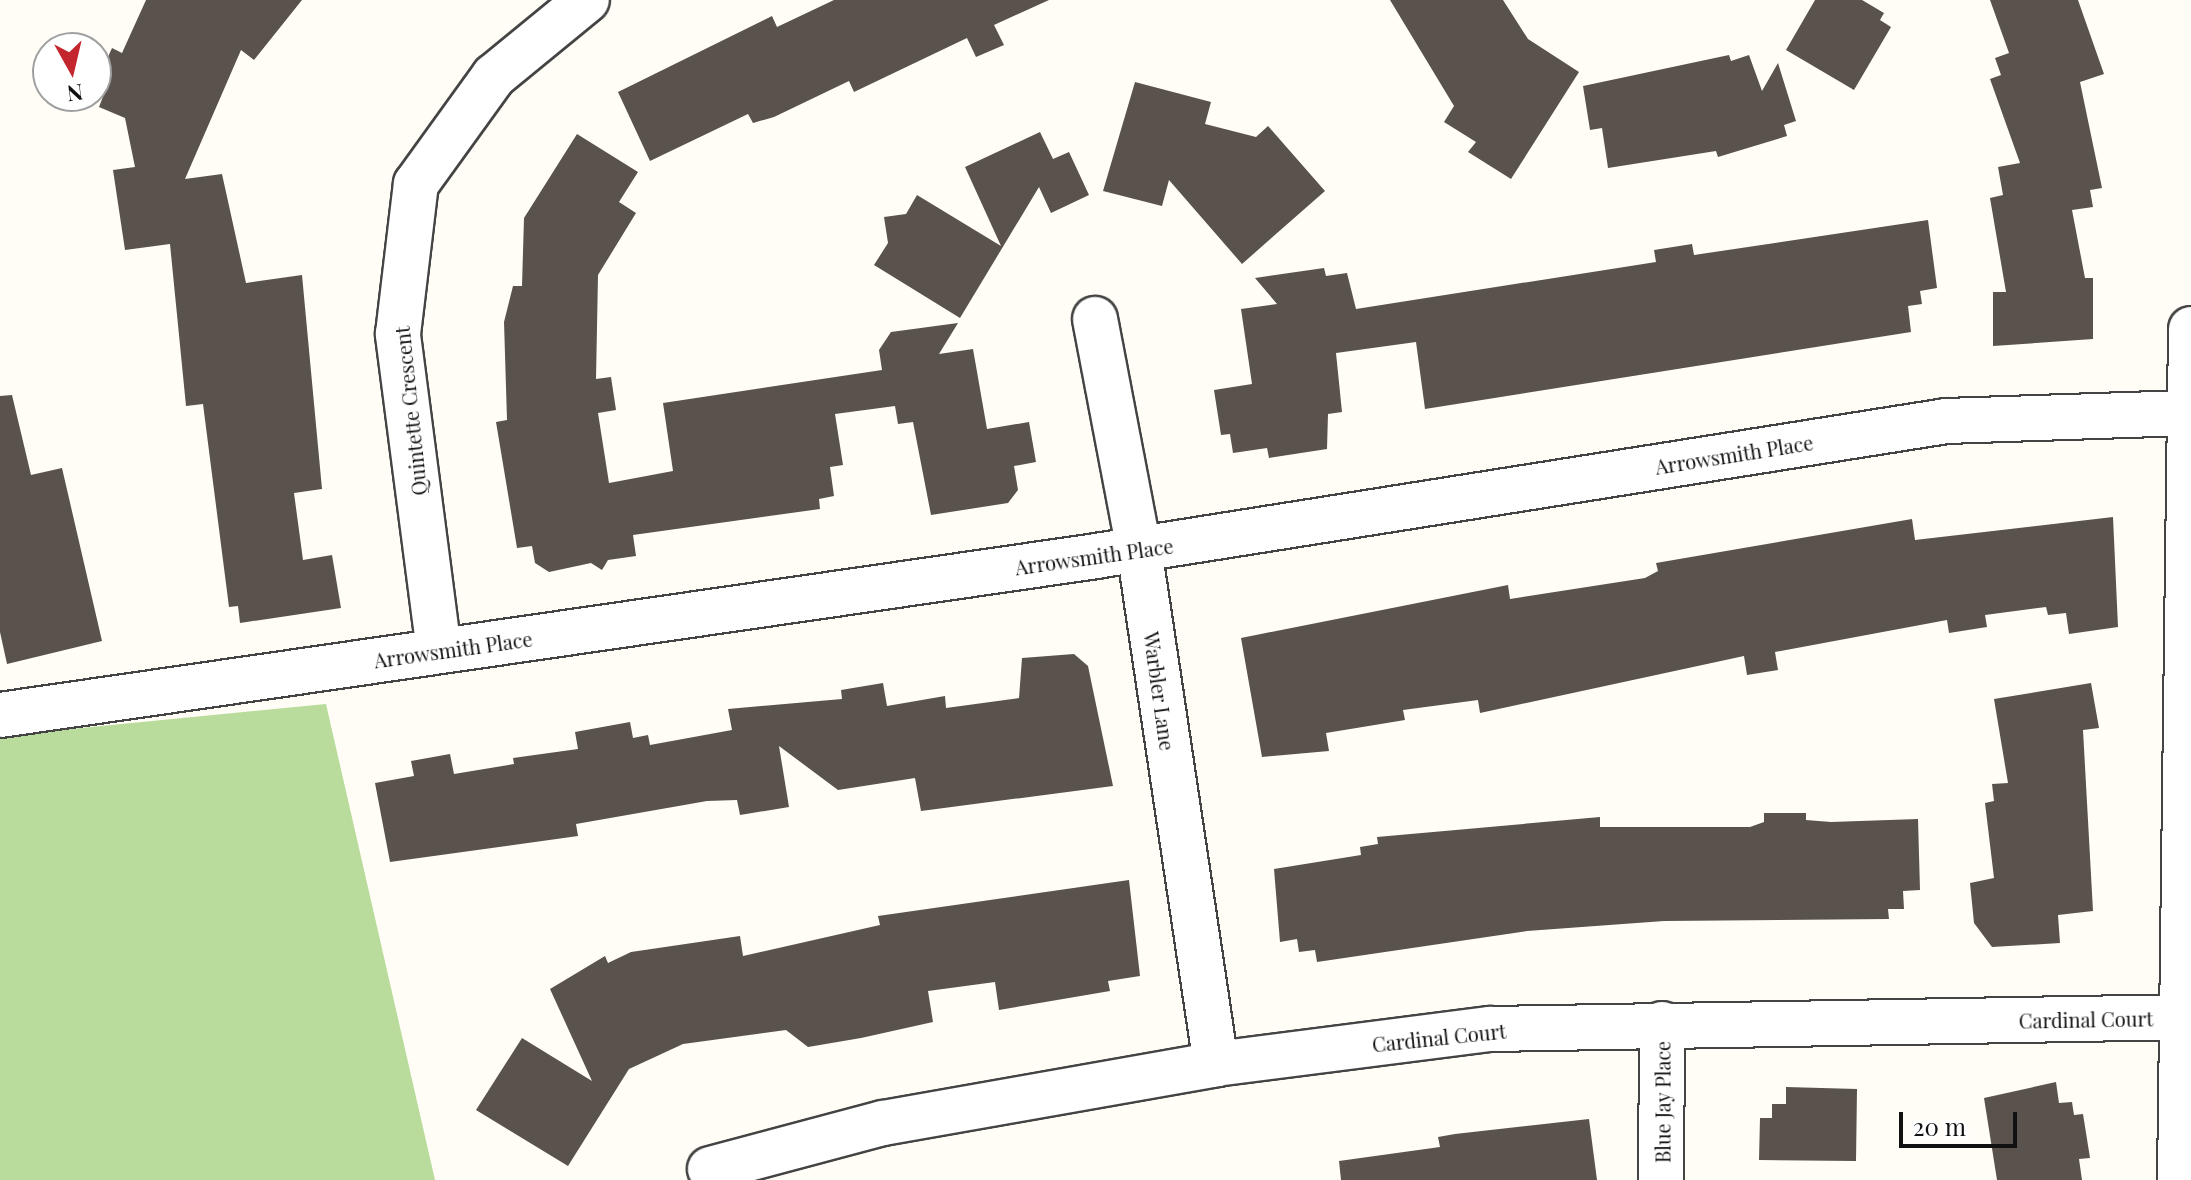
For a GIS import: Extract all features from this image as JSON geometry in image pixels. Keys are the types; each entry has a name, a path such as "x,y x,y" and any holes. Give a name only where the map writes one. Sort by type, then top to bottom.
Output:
{"street":[{"name":"Quintette Crescent","path":"439,651 398,334 416,184 494,76 587,0"},
{"name":"Warbler Lane","path":"1095,319 1139,549 1216,1064"},
{"path":"2180,1180 2186,1017 2191,329"},
{"name":"Arrowsmith Place","path":"0,715 1139,549 1946,421 2190,413"},
{"name":"Cardinal Court","path":"710,1169 883,1123 1216,1064 1490,1029 2186,1017"},
{"name":"Blue Jay Place","path":"1661,1180 1662,1024"}],"green space":[{"path":"326,704 435,1180 0,1180 0,736"}],"building":[{"path":"146,0 302,0 254,60 241,50 185,179 222,174 246,283 302,275 322,489 294,493 303,560 332,555 341,608 240,623 238,606 229,607 203,404 186,406 170,244 125,250 113,170 135,167 125,118 111,112 112,48 122,53"},
{"path":"834,0 1049,0 994,25 1004,45 976,57 967,38 854,92 849,81 774,117 753,123 748,114 650,161 618,92 772,16 777,27"},
{"path":"1390,0 1503,0 1528,39 1579,72 1511,179 1468,152 1476,142 1444,122 1454,106"},
{"path":"1815,0 1862,0 1884,13 1880,20 1891,27 1854,90 1786,50"},
{"path":"1990,0 2078,0 2104,74 2080,82 2102,188 2090,190 2093,207 2072,210 2085,278 2093,278 2093,339 1993,346 1993,292 2006,292 1990,198 2003,195 1998,167 2020,163 1990,79 2001,75 1995,58 2009,53"},
{"path":"1729,55 1731,61 1749,55 1762,91 1778,63 1796,121 1784,125 1787,136 1718,157 1716,151 1608,168 1602,128 1590,130 1583,86"},
{"path":"1135,82 1211,102 1205,124 1256,137 1268,126 1325,191 1242,264 1169,180 1162,206 1103,191"},
{"path":"1040,132 1053,159 1069,152 1089,195 1051,213 1039,187 960,318 874,265 888,243 884,217 906,214 917,195 1001,246 965,167"},
{"path":"577,134 638,172 619,202 636,213 598,275 596,379 611,377 616,410 598,413 609,483 673,471 663,403 882,370 879,350 891,332 958,323 939,354 973,349 987,429 1029,422 1036,462 1014,466 1018,490 1008,503 931,515 913,422 898,424 895,406 835,414 843,465 830,467 834,496 819,499 820,509 633,535 636,556 608,560 602,570 591,563 549,572 535,563 532,546 517,548 496,422 507,420 504,322 513,286 522,286 524,218"},
{"path":"1928,220 1937,288 1920,291 1922,304 1908,306 1911,332 1425,409 1416,342 1336,353 1342,412 1328,414 1327,449 1269,458 1267,448 1233,453 1230,434 1221,435 1214,390 1252,384 1241,309 1277,304 1255,278 1324,268 1326,276 1347,273 1356,309 1656,262 1654,250 1692,244 1694,255"},
{"path":"12,395 31,475 62,468 102,641 7,664 0,632 0,396"},
{"path":"2113,517 2118,627 2069,634 2066,613 2048,615 2046,607 1985,615 1987,627 1949,633 1947,620 1775,652 1778,670 1747,675 1744,656 1480,713 1478,700 1403,710 1405,720 1326,733 1329,751 1262,757 1241,638 1508,585 1510,599 1645,578 1658,571 1656,563 1912,519 1915,540"},
{"path":"1074,654 1088,666 1113,786 921,811 915,778 838,790 779,746 789,807 740,815 737,800 707,801 576,824 578,836 390,862 375,783 414,776 411,761 450,754 454,774 514,764 513,758 578,749 575,732 630,722 633,738 648,735 650,745 732,730 728,709 842,699 841,690 883,683 887,706 945,696 946,708 1019,698 1022,658"},
{"path":"2091,683 2099,728 2083,730 2093,911 2058,915 2060,943 1992,947 1974,923 1970,883 1994,878 1985,803 1994,801 1992,784 2008,783 1994,699"},
{"path":"1764,813 1806,813 1806,820 1831,822 1918,819 1920,890 1903,891 1904,909 1888,909 1889,919 1664,921 1527,931 1317,962 1315,950 1299,952 1297,939 1280,942 1274,869 1361,855 1360,847 1378,844 1377,837 1600,817 1600,827 1750,827 1764,822"},
{"path":"1129,880 1140,976 1108,981 1110,991 999,1010 995,982 928,991 933,1022 861,1038 808,1047 786,1030 683,1044 629,1069 568,1166 476,1110 522,1038 592,1081 550,989 605,956 608,963 631,952 740,936 743,956 880,925 878,916"},
{"path":"2056,1082 2059,1103 2072,1102 2074,1115 2083,1114 2090,1158 2079,1159 2082,1180 1997,1180 1984,1098"},
{"path":"1786,1087 1857,1089 1856,1161 1759,1160 1760,1118 1772,1118 1772,1104 1786,1104"},
{"path":"1589,1119 1597,1180 1341,1180 1339,1161 1440,1147 1438,1137 1455,1134"}]}
